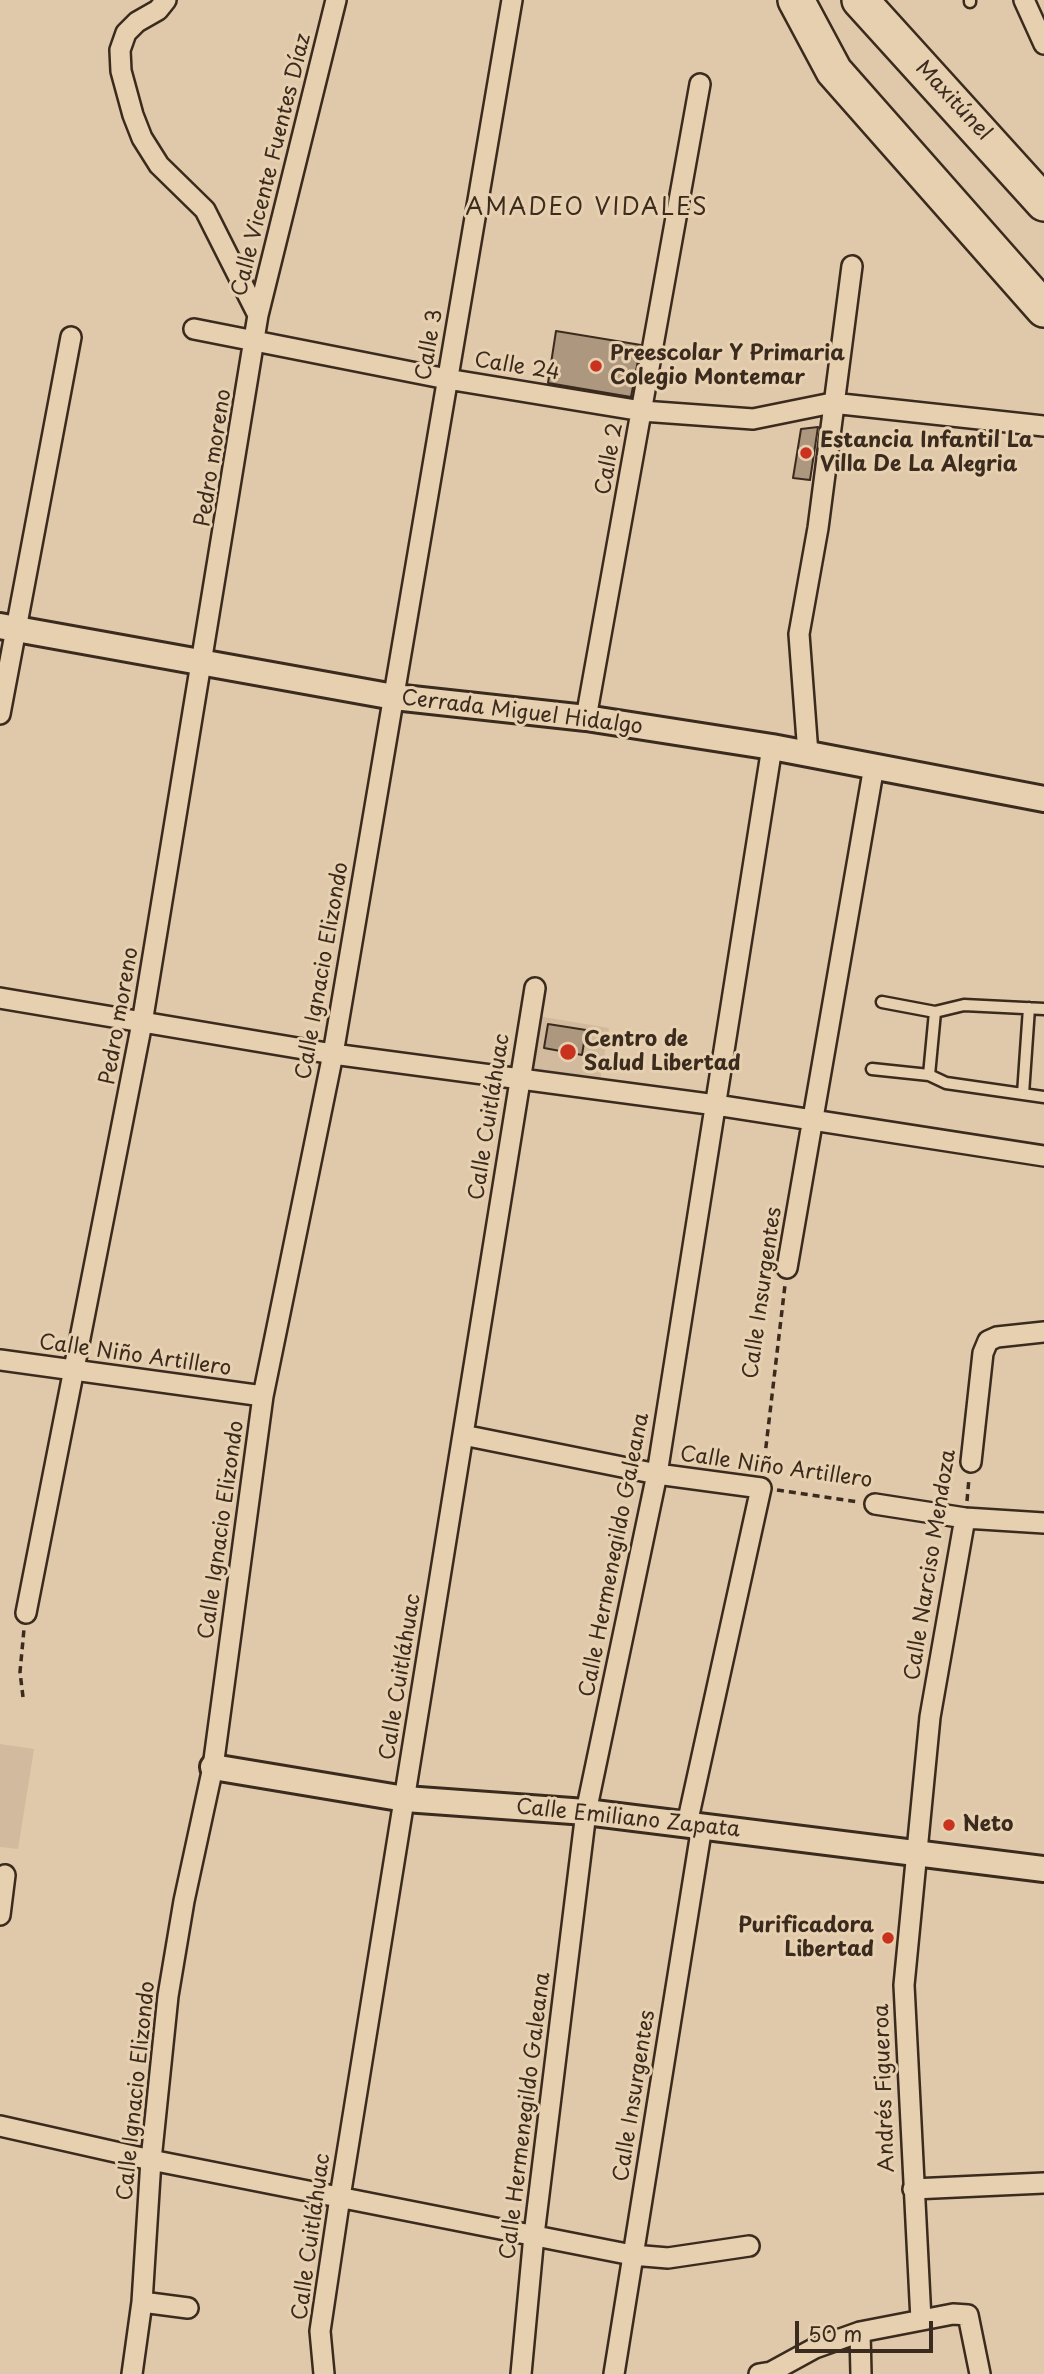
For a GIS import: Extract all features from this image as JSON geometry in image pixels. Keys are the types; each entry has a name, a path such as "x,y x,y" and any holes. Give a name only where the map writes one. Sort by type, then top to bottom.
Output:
{"highway":[{"path":"796,0 834,71 1042,309"},
{"name":"Maxitúnel","path":"860,0 1044,203"}],"street":[{"path":"166,0 158,10 137,22 127,33 120,50 121,71 133,116 142,138 159,165 205,210 258,315"},
{"name":"Calle Vicente Fuentes Díaz","path":"255,342 258,315 336,0"},
{"name":"Calle 3","path":"394,697 512,0"},
{"path":"1024,0 1044,44"},
{"name":"Calle 2","path":"586,718 701,84"},
{"path":"808,754 799,634 818,528 832,403 852,266"},
{"name":"Calle 24","path":"194,329 447,379 642,411 752,419 832,403 1044,426"},
{"path":"0,714 7,627 71,337"},
{"name":"Pedro moreno","path":"26,1613 76,1372 142,1023 255,342"},
{"name":"Cerrada Miguel Hidalgo","path":"7,627 394,697 586,718 772,747 1044,799"},
{"name":"Calle Ignacio Elizondo","path":"132,2374 142,2302 151,2160 168,1996 184,1902 213,1767 263,1396 333,1054 394,697"},
{"name":"Calle Hermenegildo Galeana","path":"521,2374 534,2235 586,1812 657,1474 772,747"},
{"name":"Calle Insurgentes","path":"787,1268 874,766"},
{"name":"Calle Cuitláhuac","path":"324,2374 320,2330 340,2197 535,988"},
{"path":"0,998 333,1054 716,1105 1044,1156"},
{"name":"Calle Narciso Mendoza","path":"971,1462 983,1353 988,1341 1044,1332"},
{"name":"Calle Niño Artillero","path":"0,1360 263,1396"},
{"name":"Calle Niño Artillero","path":"463,1435 657,1474 761,1488"},
{"name":"Calle Insurgentes","path":"614,2374 695,1825 761,1488"},
{"name":"Calle Niño Artillero","path":"875,1504 965,1518 1044,1523"},
{"name":"Calle Narciso Mendoza","path":"916,1854 930,1717 965,1518"},
{"name":"Calle Emiliano Zapata","path":"213,1767 405,1799 586,1812 1044,1869"},
{"name":"Andrés Figueroa","path":"916,1854 904,1985 921,2320"},
{"path":"0,1915 5,1875"},
{"path":"0,2126 151,2160 632,2255 668,2258 749,2246"},
{"path":"913,2189 1044,2183"},
{"path":"142,2302 188,2308"},
{"path":"759,2374 785,2370 816,2348 860,2332 921,2320 968,2315 980,2374"},
{"path":"860,2332 861,2374"}],"lane":[{"path":"881,1002 935,1012 964,1005 1044,1009"},
{"path":"1023,1094 1029,1009"},
{"path":"929,1075 935,1012"},
{"path":"872,1069 929,1075 946,1083 1044,1097"}],"path":[{"name":"Calle Insurgentes","path":"761,1488 787,1268"},
{"name":"Calle Narciso Mendoza","path":"965,1518 971,1462"},
{"name":"Calle Niño Artillero","path":"761,1488 875,1504"},
{"path":"23,1697 20,1672 26,1613"}],"shaded area":[{"name":"Centro de Salud Libertad","path":"538,1016 609,1028 599,1087 528,1075"},
{"path":"0,1744 34,1749 18,1849 0,1847"}],"building":[{"name":"Preescolar Y Primaria Colegio Montemar","path":"556,331 641,345 631,397 548,383"},
{"name":"Estancia Infantil La Villa De La Alegria","path":"818,427 810,480 793,478 801,429"},
{"path":"548,1024 586,1030 582,1055 544,1048"}],"place":[{"name":"Preescolar Y Primaria Colegio Montemar","path":"596,366"},
{"name":"Estancia Infantil La Villa De La Alegria","path":"806,453"},
{"name":"Centro de Salud Libertad","path":"568,1052"},
{"name":"Neto","path":"949,1825"},
{"name":"Purificadora Libertad","path":"888,1938"}],"district":[{"name":"AMADEO VIDALES","path":"587,209"}]}
